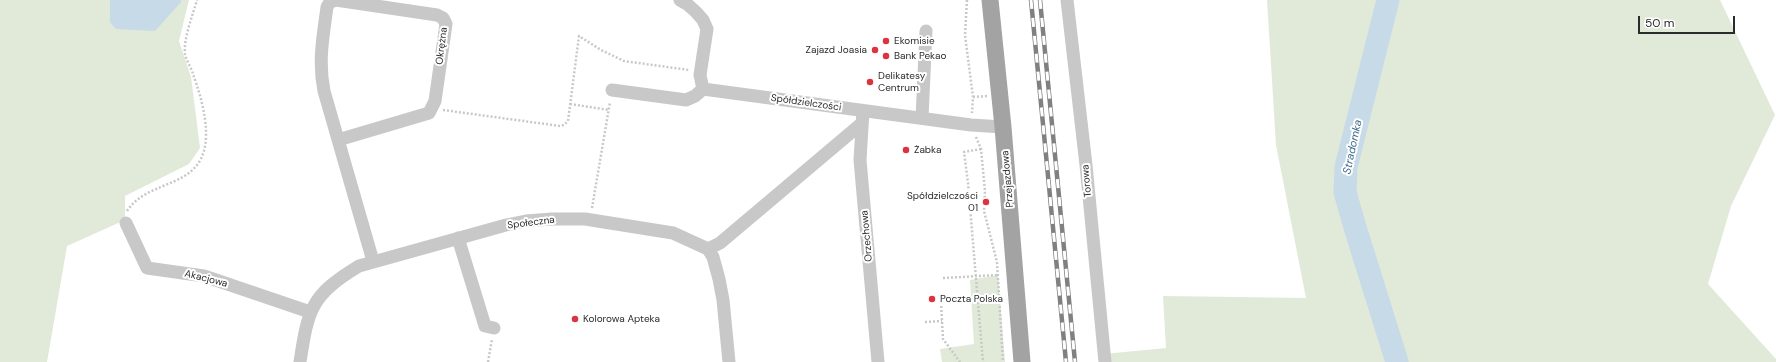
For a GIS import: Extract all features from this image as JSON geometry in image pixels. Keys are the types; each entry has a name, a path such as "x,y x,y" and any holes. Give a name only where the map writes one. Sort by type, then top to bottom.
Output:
{"main road":[{"name":"Przejazdowa","path":"990,0 1003,127 1023,361"}],"street":[{"name":"Okrężna","path":"373,261 324,91 320,68 327,7 330,2 336,0 437,15 443,18 446,24 432,108"},
{"path":"612,90 686,100 703,89 701,72 707,29 703,20 696,12 680,0"},
{"name":"Torowa","path":"1067,0 1086,165 1105,362"},
{"path":"922,118 926,31"},
{"name":"Spółdzielczości","path":"703,89 971,125 1003,127"},
{"path":"338,140 419,117 429,113 432,108"},
{"name":"Orzechowa","path":"863,111 860,160 878,362"},
{"path":"729,362 719,279 713,257 708,250 720,243 862,124"},
{"name":"Społeczna","path":"300,362 310,312 325,291 339,279 359,266 373,261 526,221 552,219 590,220 673,233 708,250"},
{"name":"Akacjowa","path":"126,223 147,268 204,276 310,312"},
{"path":"458,238 485,326 494,328"}],"path":[{"path":"126,223 126,211 141,196 190,172 198,165 205,153 207,133 201,100 185,55 186,42 197,0"},
{"path":"966,0 965,35 973,97 971,116"},
{"path":"432,108 560,126 564,125 568,121 579,36 601,50 624,61 701,72"},
{"path":"590,220 612,90"},
{"path":"570,104 609,110"},
{"path":"974,134 981,149 985,191 984,211 994,248 998,275 1003,362"},
{"path":"981,149 964,152 983,362"},
{"path":"943,278 998,275"},
{"path":"941,302 943,339 960,362"},
{"path":"925,322 942,321"},
{"path":"488,362 494,328"}],"green space":[{"path":"0,0 189,0 179,41 191,77 200,148 189,164 125,196 125,220 67,246 47,362 0,362"},
{"path":"1267,0 1720,0 1775,115 1731,206 1708,284 1776,359 1776,362 1105,362 1104,354 1166,348 1163,296 1306,298 1276,145"},
{"path":"998,275 1005,362 942,362 940,349 974,344 970,280"}],"water":[{"path":"110,0 181,0 181,2 155,31 116,29 110,22"}],"waterway":[{"name":"Stradomka","path":"1388,0 1346,167 1345,192 1397,362"}],"railway":[{"path":"1031,0 1066,362"},
{"path":"1040,0 1075,362"}],"place":[{"name":"Ekomisie","path":"886,41"},
{"name":"Zajazd Joasia","path":"875,50"},
{"name":"Bank Pekao","path":"886,56"},
{"name":"Delikatesy Centrum","path":"870,82"},
{"name":"Żabka","path":"906,150"},
{"name":"Spółdzielczości 01","path":"986,202"},
{"name":"Poczta Polska","path":"932,299"},
{"name":"Kolorowa Apteka","path":"575,319"}]}
